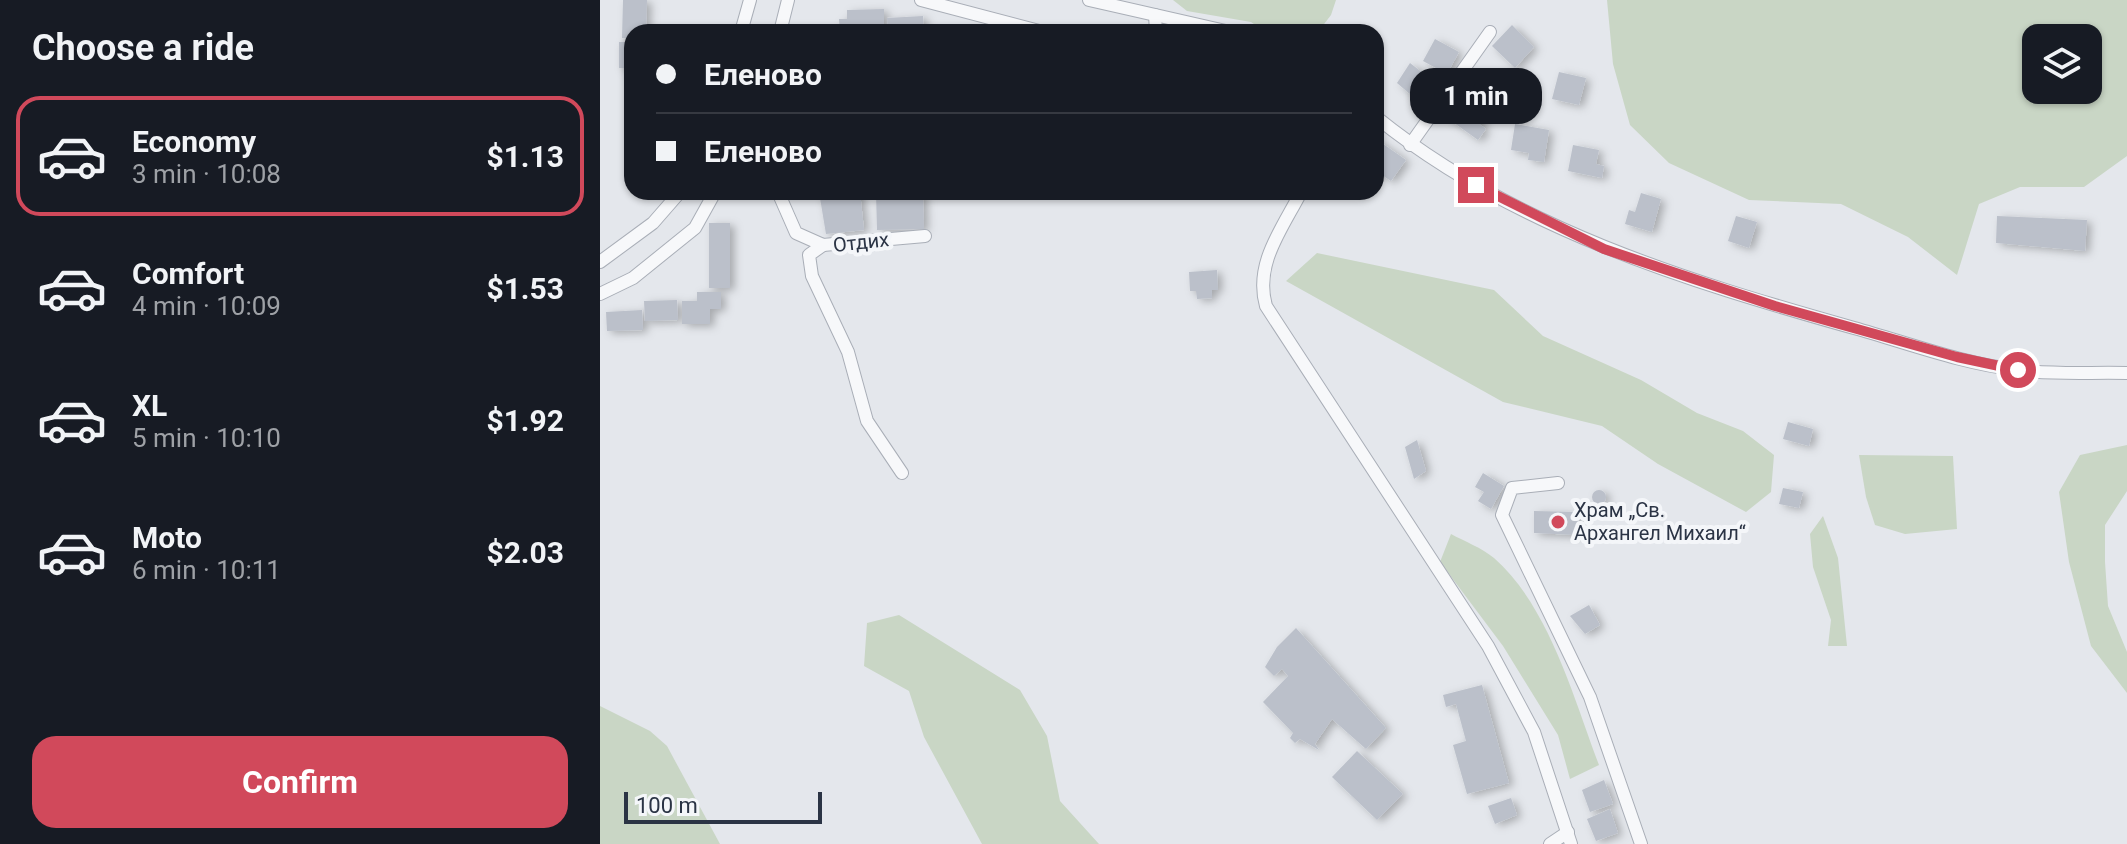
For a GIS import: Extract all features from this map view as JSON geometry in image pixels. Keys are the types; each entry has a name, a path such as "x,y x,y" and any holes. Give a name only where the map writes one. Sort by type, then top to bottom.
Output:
{"street":[{"path":"743,24 750,0"},
{"path":"782,24 788,0"},
{"path":"921,0 1012,24"},
{"path":"1089,0 1195,24"},
{"path":"1155,15 1156,24"},
{"path":"1410,145 1490,32"},
{"path":"1384,124 1410,145 1476,185 1604,249 1775,306 1957,357 2018,370 2127,373"},
{"path":"600,262 653,223 673,200"},
{"path":"600,294 633,278 695,228 711,200"},
{"name":"Отдих","path":"782,200 796,233 823,245 925,236"},
{"path":"1297,200 1263,265 1260,287 1266,306 1488,646 1534,732 1569,838 1550,844"},
{"path":"823,245 809,255 812,276 848,352 867,421 902,473"},
{"path":"1558,483 1512,488 1502,515 1590,697 1641,844"}],"green space":[{"path":"1173,0 1336,0 1324,24 1254,24 1187,11"},
{"path":"1607,0 2127,0 2127,156 2084,187 2020,187 1979,204 1957,275 1908,237 1841,204 1749,200 1669,163 1630,125 1613,64"},
{"path":"1317,253 1494,290 1543,336 1641,380 1697,413 1743,431 1774,455 1771,492 1746,512 1658,464 1602,426 1503,402 1286,281"},
{"path":"2127,445 2127,491 2105,525 2105,562 2108,606 2127,652 2127,693 2091,646 2069,562 2059,492 2080,455"},
{"path":"1859,455 1953,456 1957,529 1905,534 1875,525 1866,497"},
{"path":"1823,516 1838,558 1847,646 1828,646 1831,620 1813,567 1810,534"},
{"path":"1451,534 1494,558 1530,601 1558,655 1599,765 1570,779 1558,735 1503,646 1440,562"},
{"path":"899,615 1020,690 1047,736 1060,801 1099,844 982,844 924,737 909,691 864,666 867,623"},
{"path":"600,706 650,731 667,746 720,844 600,844"}],"building":[{"path":"623,0 647,0 646,24 624,24 622,38"},
{"path":"884,9 884,24 839,24 839,19 847,19 847,10"},
{"path":"923,16 924,24 887,24 887,18"},
{"path":"1512,25 1534,47 1515,68 1492,46"},
{"path":"1435,39 1459,52 1447,74 1423,61"},
{"path":"619,42 624,42 624,68 619,68"},
{"path":"1410,63 1433,81 1417,100 1397,83"},
{"path":"1559,72 1586,78 1579,105 1552,99"},
{"path":"1464,95 1488,112 1479,124 1486,129 1478,140 1446,117"},
{"path":"1515,124 1549,130 1544,162 1528,160 1529,153 1511,150"},
{"path":"1384,145 1406,160 1391,181 1384,176"},
{"path":"1573,145 1599,150 1596,164 1604,166 1602,178 1568,171"},
{"path":"1641,193 1661,199 1652,232 1625,224 1629,210 1635,212"},
{"path":"820,200 861,200 864,230 826,234"},
{"path":"876,200 923,200 924,229 877,230"},
{"path":"1736,216 1757,222 1749,248 1728,241"},
{"path":"1997,216 2087,220 2085,251 1996,243"},
{"path":"709,223 730,223 730,288 709,288"},
{"path":"1217,270 1218,290 1212,290 1212,298 1197,299 1196,291 1190,291 1189,272"},
{"path":"697,292 721,292 721,309 710,309 710,324 682,324 682,301 697,301"},
{"path":"677,300 678,320 645,321 644,301"},
{"path":"642,310 643,330 607,331 606,312"},
{"path":"1788,422 1813,429 1809,446 1783,439"},
{"path":"1417,440 1426,471 1414,479 1405,447"},
{"path":"1483,473 1504,486 1491,509 1478,501 1484,492 1475,487"},
{"path":"1783,488 1803,492 1799,508 1779,504"},
{"path":"1599,490 1606,497 1599,504 1592,497"},
{"path":"1534,511 1577,512 1580,526 1577,535 1534,533"},
{"path":"1589,605 1600,625 1585,634 1570,616"},
{"path":"1296,628 1386,728 1366,749 1332,719 1315,744 1319,750 1300,739 1295,743 1290,738 1293,733 1263,702 1288,676 1282,669 1274,676 1265,667 1277,647"},
{"path":"1482,685 1509,783 1467,794 1453,745 1466,741 1456,704 1446,707 1443,695"},
{"path":"1357,751 1403,794 1377,820 1332,777"},
{"path":"1604,780 1613,804 1590,812 1582,790"},
{"path":"1511,798 1517,815 1495,824 1488,806"},
{"path":"1610,809 1618,833 1596,841 1587,819"}],"place":[{"name":"Храм „Св. Архангел Михаил“","path":"1558,522"}],"route":[{"path":"1476,185 1604,249 1775,306 1957,357 2018,370"}]}
